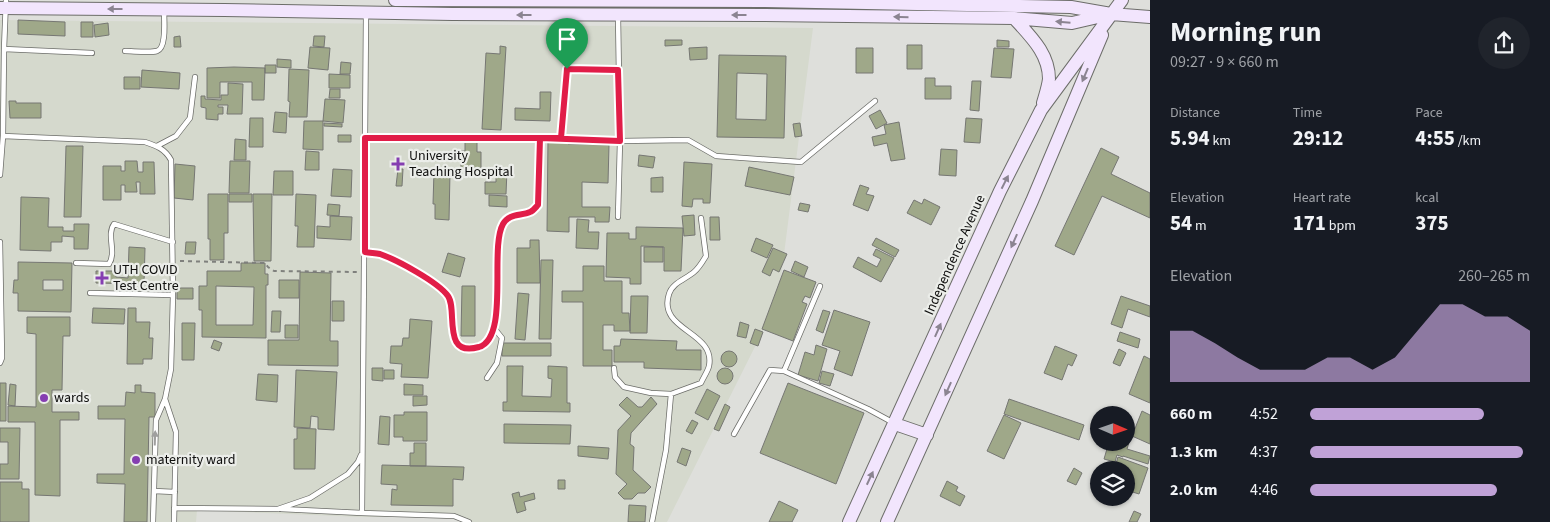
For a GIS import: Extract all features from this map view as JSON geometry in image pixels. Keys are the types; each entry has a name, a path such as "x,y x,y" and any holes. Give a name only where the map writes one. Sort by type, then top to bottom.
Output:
{"main road":[{"path":"395,0 765,0 1071,7 1111,14 1150,17"},
{"path":"765,0 765,15"},
{"name":"Independence Avenue","path":"850,522 1000,192 1041,110 1122,0"},
{"path":"4,6 366,13 1014,18 1072,23 1111,14"},
{"name":"Independence Avenue","path":"887,522 928,435 1032,201 1111,14"},
{"path":"1014,18 1040,47 1046,61 1049,80 1041,110"},
{"path":"895,424 928,435"}],"lane":[{"path":"618,1 620,141 618,216"},
{"path":"0,174 3,136 4,6"},
{"path":"125,51 156,51 161,48 164,43 164,9"},
{"path":"362,513 366,13"},
{"path":"4,50 92,54"},
{"path":"561,138 567,69 618,70"},
{"path":"157,146 176,136 190,118 195,76"},
{"path":"365,138 688,140 716,156 801,162 875,101"},
{"path":"3,136 145,142 166,151 171,160 173,260 171,369 165,399 156,420 153,522"},
{"path":"365,252 380,254 428,279 443,291 450,301 454,338 459,344 468,348 479,347 485,344 494,328 499,240 503,224 518,214 530,212 538,205 540,138"},
{"path":"614,368 616,377 624,387 651,393 671,394 701,383 709,365 707,348 692,334 674,322 668,314 669,294 676,284 695,271 706,256 701,218"},
{"path":"76,262 109,264 112,256 111,228 114,224 172,242"},
{"path":"0,242 2,358 0,363"},
{"path":"784,371 820,286"},
{"path":"90,293 173,295"},
{"path":"487,378 497,363 502,338 494,328"},
{"path":"734,434 770,370 784,371 868,409 895,424"},
{"path":"652,522 666,450 671,394"},
{"path":"165,399 176,432 174,522"},
{"path":"278,509 310,498 348,474 358,462 362,452"},
{"path":"154,491 175,492"},
{"path":"174,508 278,509 454,516 468,522"}],"path":[{"path":"173,260 265,263 274,271 364,272"}],"shaded area":[{"name":"University Teaching Hospital","path":"0,20 813,28 778,301 667,522 468,522 456,517 361,517 197,510 196,522 0,522"}],"building":[{"path":"18,20 65,22 65,36 18,34"},
{"path":"81,22 93,22 93,37 81,37"},
{"path":"108,23 109,35 95,37 94,25"},
{"path":"180,36 181,47 174,47 174,37"},
{"path":"314,36 325,36 324,47 313,46"},
{"path":"665,40 682,40 682,45 665,46"},
{"path":"997,40 1009,41 1009,47 997,47"},
{"path":"907,45 922,45 922,69 907,69"},
{"path":"500,46 506,47 501,130 482,129 486,53 500,54"},
{"path":"310,47 330,48 328,70 308,68"},
{"path":"707,47 707,59 690,60 689,48"},
{"path":"856,48 873,48 873,73 856,73"},
{"path":"994,48 1014,49 1011,78 991,77"},
{"path":"719,55 786,56 784,138 717,137","holes":["737,73 767,74 766,120 736,119"]},
{"path":"277,59 291,60 291,68 277,67"},
{"path":"341,62 351,63 350,74 340,74"},
{"path":"265,65 276,65 276,73 265,73"},
{"path":"207,68 265,68 264,100 252,100 252,82 220,82 220,98 207,98"},
{"path":"289,69 309,70 307,117 289,117"},
{"path":"142,70 180,73 179,89 141,87"},
{"path":"329,74 350,75 350,88 329,88"},
{"path":"124,77 140,77 140,89 124,89"},
{"path":"925,78 935,78 935,86 951,86 951,99 925,99"},
{"path":"972,81 981,81 979,111 970,110"},
{"path":"228,83 243,84 242,114 227,114 228,105 218,105 218,107 223,107 223,114 218,114 218,120 206,119 206,108 201,107 201,96 205,96 205,99 221,100 221,95 228,95"},
{"path":"330,89 340,89 340,98 329,98"},
{"path":"540,92 551,92 550,121 515,120 515,108 540,109"},
{"path":"325,99 345,100 343,123 323,121"},
{"path":"9,101 16,101 16,103 41,103 41,118 10,118"},
{"path":"880,110 887,123 876,129 869,116"},
{"path":"275,112 287,113 286,133 273,132"},
{"path":"250,118 263,118 263,147 249,147"},
{"path":"966,118 982,119 980,143 964,142"},
{"path":"304,121 323,121 323,150 303,149"},
{"path":"899,122 905,159 891,161 887,143 874,146 872,137 886,134 884,125"},
{"path":"324,123 342,124 342,127 324,126"},
{"path":"800,123 802,136 795,137 793,124"},
{"path":"338,135 351,135 351,142 338,142"},
{"path":"235,139 246,140 246,160 234,160"},
{"path":"465,140 477,140 477,152 481,152 481,168 461,168 461,151 465,151"},
{"path":"548,140 569,140 568,144 609,145 608,183 582,182 582,207 610,207 609,222 595,222 595,217 569,217 569,232 547,231"},
{"path":"66,146 83,146 81,217 64,217"},
{"path":"1101,148 1119,157 1111,174 1150,193 1150,218 1102,196 1074,255 1055,246"},
{"path":"941,149 957,150 956,176 939,175"},
{"path":"306,151 319,152 319,170 305,170"},
{"path":"639,155 655,157 653,168 638,166"},
{"path":"125,161 137,161 138,172 143,172 143,162 154,162 155,194 140,194 140,182 136,182 137,192 125,192 125,185 121,185 121,200 103,200 103,166 121,166 121,171 125,171"},
{"path":"230,161 250,161 249,193 229,193"},
{"path":"684,162 712,164 710,203 703,203 703,199 693,199 692,207 682,206"},
{"path":"175,164 195,166 193,200 174,198"},
{"path":"749,167 794,177 790,195 745,186"},
{"path":"333,169 352,170 351,197 331,196"},
{"path":"398,169 403,169 402,186 396,186"},
{"path":"496,170 507,170 506,194 485,194 485,182 496,182"},
{"path":"274,171 293,171 293,195 273,195"},
{"path":"434,171 450,172 449,220 435,219 435,204 433,204"},
{"path":"663,177 663,192 651,192 651,178"},
{"path":"860,185 869,188 866,194 874,196 868,211 853,205"},
{"path":"208,194 228,194 228,233 224,233 224,260 210,260"},
{"path":"229,194 252,194 252,202 229,202"},
{"path":"253,194 272,194 271,261 254,261"},
{"path":"296,194 316,195 314,247 297,247 298,226 295,226"},
{"path":"489,195 507,196 507,207 489,206"},
{"path":"21,197 49,198 48,227 63,227 63,231 74,231 74,224 89,224 88,249 74,249 74,237 62,236 62,242 51,242 51,251 20,250"},
{"path":"924,199 940,207 931,225 907,213 914,200 922,204"},
{"path":"800,203 810,205 808,212 798,210"},
{"path":"328,204 340,205 339,216 327,215"},
{"path":"694,215 695,235 684,236 682,216"},
{"path":"330,216 352,217 351,240 317,238 317,226 330,227"},
{"path":"710,217 719,217 720,240 710,240"},
{"path":"577,219 589,220 588,232 599,232 598,249 576,248"},
{"path":"636,227 683,228 681,271 664,271 664,247 641,246 641,284 630,284 630,278 606,277 607,233 629,233 629,239 636,239"},
{"path":"756,238 773,245 767,258 751,251"},
{"path":"876,238 899,250 895,257 872,245"},
{"path":"530,240 539,240 540,283 517,283 517,248 530,248"},
{"path":"186,242 196,242 195,254 185,254"},
{"path":"129,247 145,248 144,284 96,283 96,271 116,271 116,277 128,278"},
{"path":"644,247 663,247 663,262 644,262"},
{"path":"773,248 787,254 779,272 773,269 770,276 762,272"},
{"path":"876,249 894,258 881,282 853,267 858,257 877,267 881,259 873,255"},
{"path":"448,253 465,258 460,277 442,272"},
{"path":"541,260 553,260 551,339 539,339"},
{"path":"795,261 808,267 804,277 791,271"},
{"path":"18,262 72,263 71,312 18,311 18,293 13,293 14,280 18,280","holes":["43,280 63,280 63,290 43,290"]},
{"path":"241,263 265,263 265,274 268,274 268,285 266,285 266,338 202,337 202,310 199,310 199,286 207,286 207,271 241,271","holes":["216,286 254,287 253,325 216,325"]},
{"path":"583,266 604,266 604,281 622,281 622,313 629,313 630,331 614,331 614,325 603,325 603,350 612,350 612,366 583,366 583,302 562,302 562,291 583,291"},
{"path":"784,270 816,282 810,298 805,296 802,302 807,304 793,341 762,329"},
{"path":"300,272 331,273 330,341 338,341 338,366 268,365 268,340 299,340"},
{"path":"279,280 299,280 299,298 279,298"},
{"path":"462,286 475,286 475,336 461,336"},
{"path":"177,288 193,288 193,299 177,299"},
{"path":"518,293 529,294 525,340 515,339"},
{"path":"631,296 648,296 647,333 630,333"},
{"path":"1121,296 1150,306 1150,317 1128,309 1122,328 1111,324"},
{"path":"332,301 344,301 344,321 332,321"},
{"path":"93,308 125,309 124,324 92,323"},
{"path":"128,308 136,308 136,322 150,322 149,338 153,338 152,359 143,359 143,364 127,364"},
{"path":"823,310 830,312 823,333 816,330"},
{"path":"834,310 870,322 852,376 834,369 840,351 822,345"},
{"path":"272,311 281,311 280,332 271,332"},
{"name":"wards","path":"27,317 70,317 70,336 63,336 62,390 52,390 52,412 79,412 79,420 60,420 60,496 35,495 35,422 8,422 8,406 36,407 36,334 27,333"},
{"path":"410,319 432,321 428,378 401,377 402,364 390,363 391,346 402,346 403,338 409,338"},
{"path":"740,322 749,325 746,338 737,336"},
{"path":"182,323 195,323 194,360 182,360"},
{"path":"285,325 298,325 298,338 285,338"},
{"path":"755,329 763,332 758,346 750,343"},
{"path":"1120,332 1140,339 1138,348 1117,341"},
{"path":"621,339 677,341 676,350 701,350 701,370 644,368 644,362 614,362 614,346 620,346"},
{"path":"214,340 222,343 219,351 211,348"},
{"path":"502,343 551,343 551,356 502,356"},
{"path":"816,345 827,349 818,381 798,375 805,352 814,355"},
{"path":"1055,346 1077,355 1072,366 1068,364 1062,380 1044,373"},
{"path":"1119,349 1126,353 1120,366 1113,363"},
{"path":"729,351 735,353 737,359 735,365 729,367 723,365 721,359 723,353"},
{"path":"1144,356 1150,359 1150,403 1129,394"},
{"path":"507,366 523,366 522,396 551,397 552,379 548,378 548,366 567,367 567,403 570,403 570,412 503,411 503,402 507,402"},
{"path":"372,368 383,368 383,381 372,380"},
{"path":"725,368 731,370 733,376 731,382 725,384 719,382 717,376 719,370"},
{"path":"296,370 337,372 334,430 318,429 318,417 311,416 310,428 294,427"},
{"path":"384,370 394,370 394,379 384,379"},
{"path":"822,371 834,374 830,386 819,383"},
{"path":"258,374 278,375 277,402 256,400"},
{"path":"0,383 6,383 6,421 0,421"},
{"path":"788,383 864,413 836,484 760,453"},
{"path":"10,384 16,385 15,406 8,405"},
{"path":"404,384 423,385 423,395 404,395"},
{"name":"maternity ward","path":"135,385 141,385 141,392 155,393 155,417 149,417 147,522 124,522 125,484 97,483 97,474 124,474 125,419 98,419 98,406 125,406 126,392 135,393"},
{"path":"707,389 720,396 708,420 695,413"},
{"path":"413,396 427,396 427,405 413,406"},
{"path":"627,397 638,407 642,407 651,397 657,404 631,433 630,444 634,447 633,470 651,487 645,493 638,493 632,499 624,499 618,493 627,484 616,474 618,430 631,416 619,405"},
{"path":"1009,399 1084,425 1079,440 1004,414"},
{"path":"725,404 730,407 719,431 714,429"},
{"path":"1142,411 1150,415 1150,444 1135,437 1135,428"},
{"path":"404,412 427,412 427,441 403,441 403,437 394,437 394,415 404,415"},
{"path":"1004,415 1021,423 1004,459 987,451"},
{"path":"380,416 390,417 389,445 378,444"},
{"path":"692,420 698,423 692,434 686,431"},
{"path":"504,424 571,425 570,444 504,443"},
{"path":"0,428 20,428 19,479 0,479 0,464 8,464 8,442 0,442"},
{"path":"297,428 316,429 315,469 294,469 294,439 297,439"},
{"path":"414,443 426,443 426,466 410,466 410,453 414,453"},
{"path":"578,446 609,448 608,459 578,456"},
{"path":"682,448 691,451 686,466 677,462"},
{"path":"1106,451 1134,451 1150,456 1148,464 1117,455 1115,461 1104,459"},
{"path":"1118,457 1129,461 1117,461"},
{"path":"1135,463 1148,468 1139,494 1135,493"},
{"path":"382,465 464,467 463,480 453,479 453,506 391,505 392,489 397,490 397,485 381,484"},
{"path":"1074,468 1082,473 1076,485 1067,481"},
{"path":"558,480 565,480 565,489 558,489"},
{"path":"947,481 958,487 956,491 965,496 960,506 940,496"},
{"path":"0,482 22,482 22,489 29,489 29,522 0,522"},
{"path":"519,492 520,497 534,493 535,499 524,502 526,510 517,513 512,494"},
{"path":"779,501 798,510 792,522 769,522"},
{"path":"629,505 646,506 645,522 628,522"},
{"path":"1134,511 1141,514 1137,522 1129,522"}],"place":[{"name":"University Teaching Hospital","path":"398,164"},
{"name":"UTH COVID Test Centre","path":"102,278"},
{"name":"wards","path":"44,398"},
{"name":"maternity ward","path":"136,460"}],"route":[{"path":"567,69 561,138 540,138 365,138 365,252 380,254 428,279 443,291 450,301 454,338 459,344 468,348 479,347 485,344 494,328 499,240 503,224 518,214 530,212 538,205 540,138 620,141 618,70 567,69"}]}
